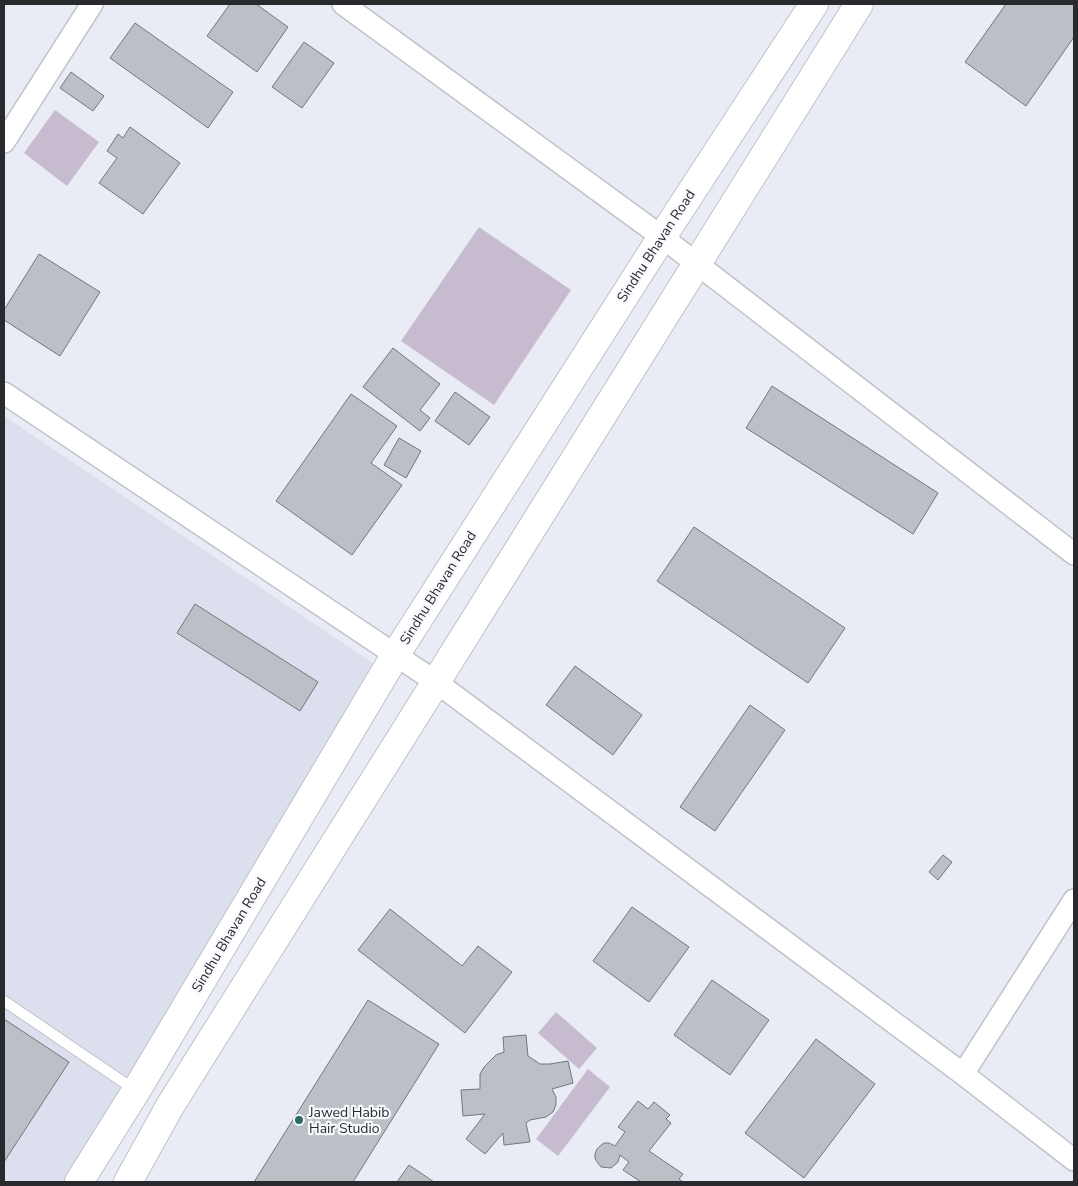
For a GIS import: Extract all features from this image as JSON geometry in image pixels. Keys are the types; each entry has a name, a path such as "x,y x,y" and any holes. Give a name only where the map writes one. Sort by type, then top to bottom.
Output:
{"main road":[{"name":"Sindhu Bhavan Road","path":"79,1182 136,1091 396,654 662,237 814,4"},
{"path":"128,1182 170,1106 859,4"}],"street":[{"path":"4,142 92,4"},
{"path":"343,4 697,263 1074,554"},
{"path":"4,392 436,682 963,1074 1074,1160"},
{"path":"963,1074 1074,900"}],"lane":[{"path":"4,1001 136,1091"}],"shaded area":[{"path":"55,110 99,142 67,186 24,153"},
{"path":"479,227 571,290 494,405 401,341"},
{"path":"4,416 373,663 66,1182 4,1182"},
{"path":"556,1012 597,1048 579,1069 538,1033"},
{"path":"588,1069 610,1087 558,1156 536,1139"}],"building":[{"path":"230,4 256,4 288,27 257,72 207,36"},
{"path":"1006,4 1074,4 1074,37 1026,106 965,62"},
{"path":"135,23 233,92 208,128 110,58"},
{"path":"304,42 334,63 302,108 272,87"},
{"path":"71,72 104,96 93,111 60,88"},
{"path":"130,127 180,163 143,214 99,183 117,158 107,151 118,134 123,138"},
{"path":"39,254 100,292 60,356 4,320 4,310"},
{"path":"393,348 440,384 420,410 430,418 420,431 363,387"},
{"path":"772,386 938,493 913,534 746,428"},
{"path":"455,392 490,417 469,445 435,421"},
{"path":"351,394 397,426 371,463 402,485 352,555 276,501"},
{"path":"399,438 421,451 406,478 384,465"},
{"path":"694,527 845,628 808,683 657,581"},
{"path":"195,604 318,682 300,711 177,633"},
{"path":"575,666 642,715 613,755 546,705"},
{"path":"750,705 785,730 715,831 680,807"},
{"path":"943,855 952,862 938,880 929,872"},
{"path":"632,907 689,947 649,1002 593,961"},
{"path":"390,909 462,966 478,946 512,972 465,1033 358,950"},
{"path":"712,980 769,1020 730,1075 674,1035"},
{"path":"368,1000 439,1044 353,1182 254,1182"},
{"path":"4,1019 69,1062 4,1162"},
{"path":"526,1035 528,1056 540,1064 568,1061 573,1083 552,1089 556,1097 556,1105 553,1112 546,1117 530,1120 526,1123 530,1142 504,1145 503,1133 485,1154 466,1139 485,1114 463,1116 461,1090 480,1089 480,1074 484,1067 496,1055 504,1052 503,1037"},
{"path":"816,1039 875,1084 804,1178 745,1133"},
{"path":"638,1101 648,1109 654,1102 670,1115 666,1119 671,1123 649,1151 683,1174 679,1179 683,1182 641,1182 623,1170 629,1162 620,1155 618,1162 611,1168 601,1167 595,1159 597,1149 604,1143 615,1146 625,1132 618,1127"},
{"path":"409,1165 434,1182 397,1182"}],"place":[{"name":"Jawed Habib Hair Studio","path":"299,1120"}]}
